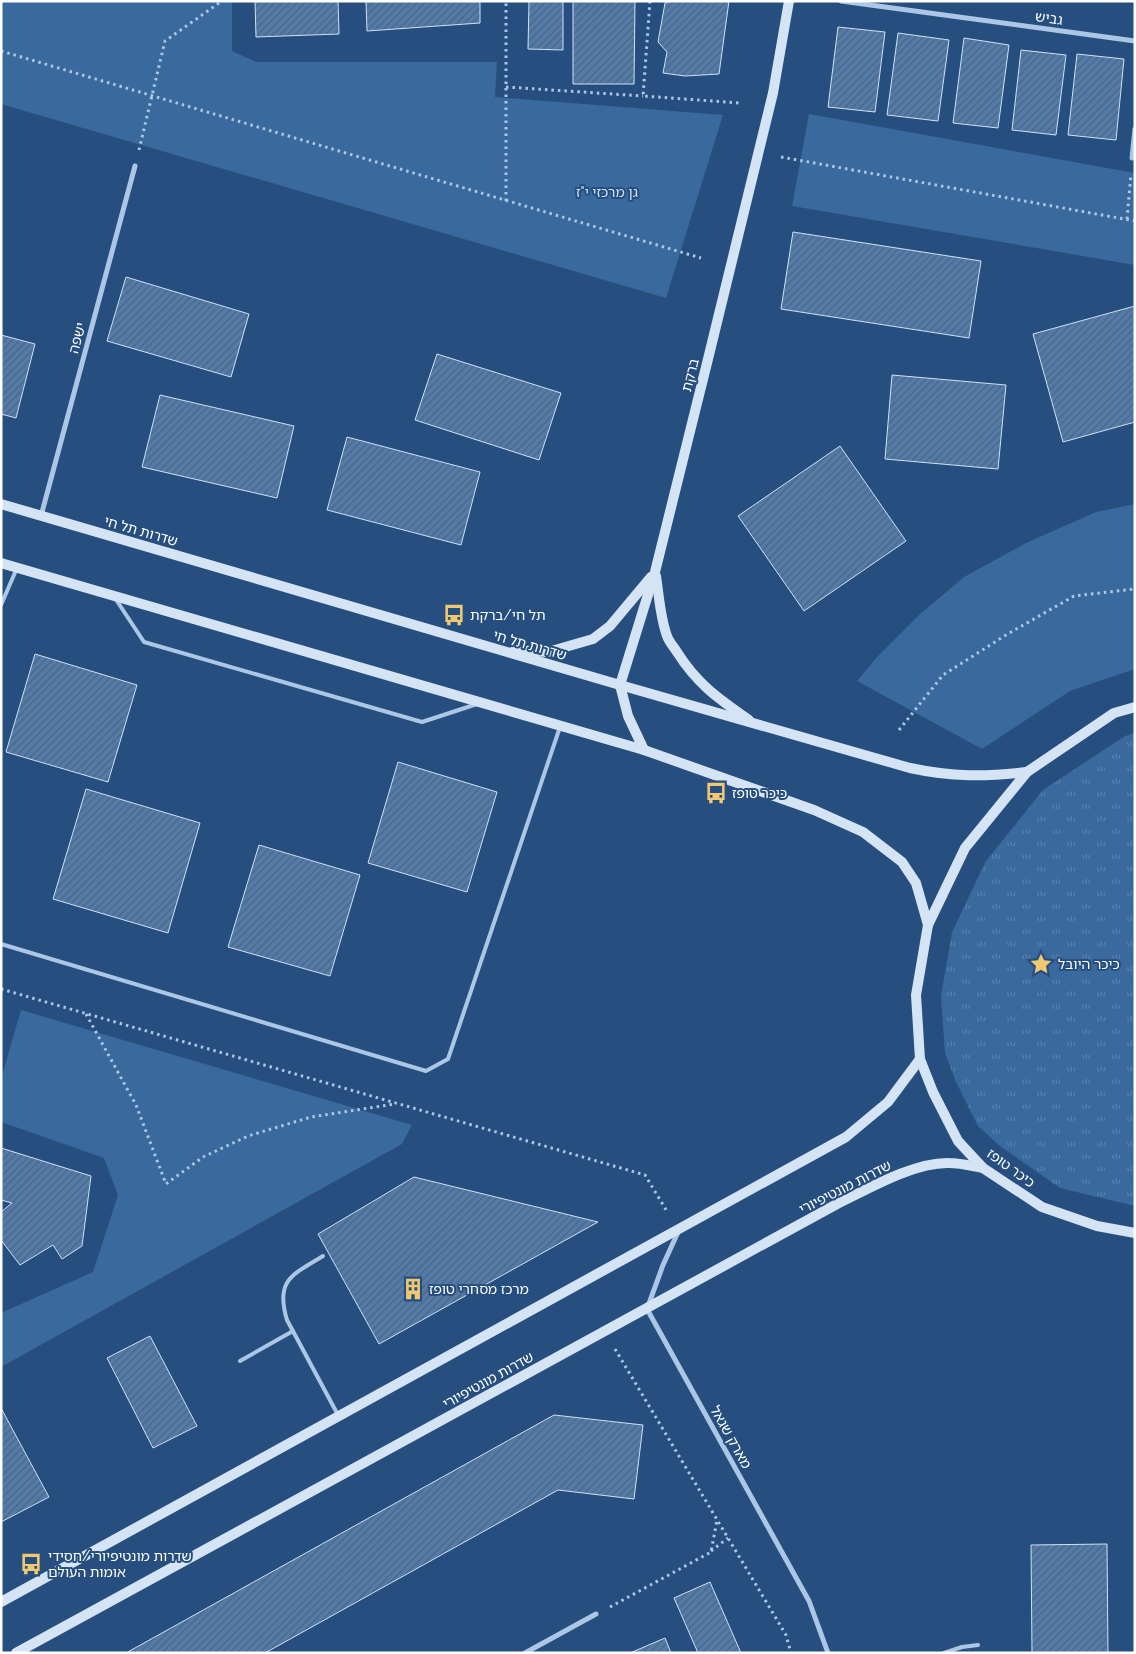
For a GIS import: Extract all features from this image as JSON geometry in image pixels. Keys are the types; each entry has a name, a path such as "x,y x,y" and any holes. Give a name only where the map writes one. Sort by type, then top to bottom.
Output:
{"street":[{"name":"ברקת","path":"620,686 655,572 773,93 790,1"},
{"name":"גביש","path":"840,1 1135,41"},
{"path":"1132,158 1135,129"},
{"name":"ישפה","path":"41,516 135,166"},
{"name":"שדרות תל חי","path":"1,504 620,686 910,768 938,774 994,776 1027,772"},
{"path":"1,563 644,750 814,810 863,832 902,862 916,884 928,926"},
{"path":"495,649 548,652 594,639 610,626 655,572"},
{"path":"655,572 667,637 680,657 693,676 712,694 756,725"},
{"path":"620,686 628,716 644,750"},
{"name":"כיכר טופז","path":"1135,707 1114,713 1027,772 965,848 928,926 916,995 920,1059 933,1092 958,1141 983,1168 1042,1207 1097,1226 1135,1233"},
{"path":"1,1602 846,1137 888,1102 920,1059"},
{"name":"שדרות מונטיפיורי","path":"16,1653 837,1204 916,1167 948,1162 983,1168"},
{"path":"648,1309 663,1266 679,1230"},
{"name":"מארק שגאל","path":"648,1309 809,1601 828,1653"},
{"path":"525,1653 596,1614"}],"lane":[{"path":"1,605 17,568"},
{"path":"114,596 144,642 422,722 479,703"},
{"path":"1,944 426,1071 448,1059 560,727"},
{"path":"322,1256 293,1274 286,1282 282,1294 283,1306 287,1320 340,1417"},
{"path":"240,1361 293,1331"},
{"path":"944,1653 962,1647 978,1645"}],"path":[{"path":"135,166 165,41 222,1"},
{"path":"506,1 506,201"},
{"path":"644,96 650,1"},
{"path":"1,51 701,258"},
{"path":"506,87 740,103"},
{"path":"781,157 1135,220"},
{"path":"1127,219 1132,158"},
{"path":"899,730 943,675 1006,635 1074,596 1135,589"},
{"path":"1,988 645,1175 679,1230"},
{"path":"86,1013 136,1105 166,1184 203,1157 248,1136 311,1117 397,1103"},
{"path":"615,1350 786,1635 791,1653"},
{"path":"710,1552 717,1520"},
{"path":"596,1614 710,1552 728,1538"}],"green space":[{"name":"גן מרכזי י\"ז","path":"1,1 232,1 232,51 256,62 497,62 495,97 723,115 666,298 1,104"},
{"path":"809,114 1135,173 1135,265 792,206"},
{"path":"1135,504 1135,669 1070,691 982,749 857,681 878,656 919,615 964,577 1026,543 1096,512"},
{"name":"כיכר היובל","path":"1135,733 1135,1206 1060,1188 1000,1146 978,1126 956,1082 945,1053 941,996 952,932 986,861 1043,790 1125,736"},
{"path":"21,1010 412,1125 402,1144 1,1367 1,1313 93,1272 118,1195 104,1158 1,1122 1,1079"}],"building":[{"path":"255,1 338,1 339,34 256,37"},
{"path":"366,1 480,1 480,23 367,31"},
{"path":"529,1 563,1 563,50 528,49"},
{"path":"573,1 635,1 634,84 573,84"},
{"path":"671,1 729,1 719,74 685,76 663,73 667,52 658,42 665,3"},
{"path":"838,27 885,32 875,112 828,107"},
{"path":"898,33 949,40 938,121 887,115"},
{"path":"964,38 1009,45 998,128 953,123"},
{"path":"1021,50 1066,55 1056,135 1012,130"},
{"path":"1077,54 1124,59 1116,140 1068,135"},
{"path":"793,232 981,261 969,338 781,309"},
{"path":"126,277 249,314 231,377 107,341"},
{"path":"1135,306 1135,422 1063,442 1033,334"},
{"path":"1,335 35,344 16,418 1,414"},
{"path":"437,354 561,393 539,460 415,420"},
{"path":"892,375 1006,385 998,469 885,459"},
{"path":"160,395 294,426 277,498 142,467"},
{"path":"347,437 480,472 461,545 327,510"},
{"path":"840,446 906,541 804,611 738,516"},
{"path":"35,654 137,685 108,782 6,752"},
{"path":"398,762 497,792 467,892 368,863"},
{"path":"86,789 200,823 168,933 53,899"},
{"path":"259,845 360,875 330,976 228,947"},
{"path":"1,1148 91,1176 82,1246 62,1259 53,1245 20,1265 1,1240 1,1212 12,1203 1,1200"},
{"name":"מרכז מסחרי טופז","path":"414,1177 598,1222 379,1344 318,1234"},
{"path":"150,1336 197,1426 153,1448 107,1358"},
{"path":"1,1408 49,1497 1,1522"},
{"path":"554,1415 643,1425 634,1499 558,1490 265,1653 126,1653"},
{"path":"1107,1544 1108,1653 1032,1653 1031,1545"},
{"path":"710,1582 741,1653 698,1653 674,1598"},
{"path":"665,1638 671,1653 630,1653"}],"place":[{"name":"תל חי/ברקת","path":"454,615"},
{"name":"כיכר טופז","path":"716,793"},
{"name":"כיכר היובל","path":"1041,964"},
{"name":"מרכז מסחרי טופז","path":"413,1289"},
{"name":"שדרות מונטיפיורי/חסידי אומות העולם","path":"31,1564"}]}
